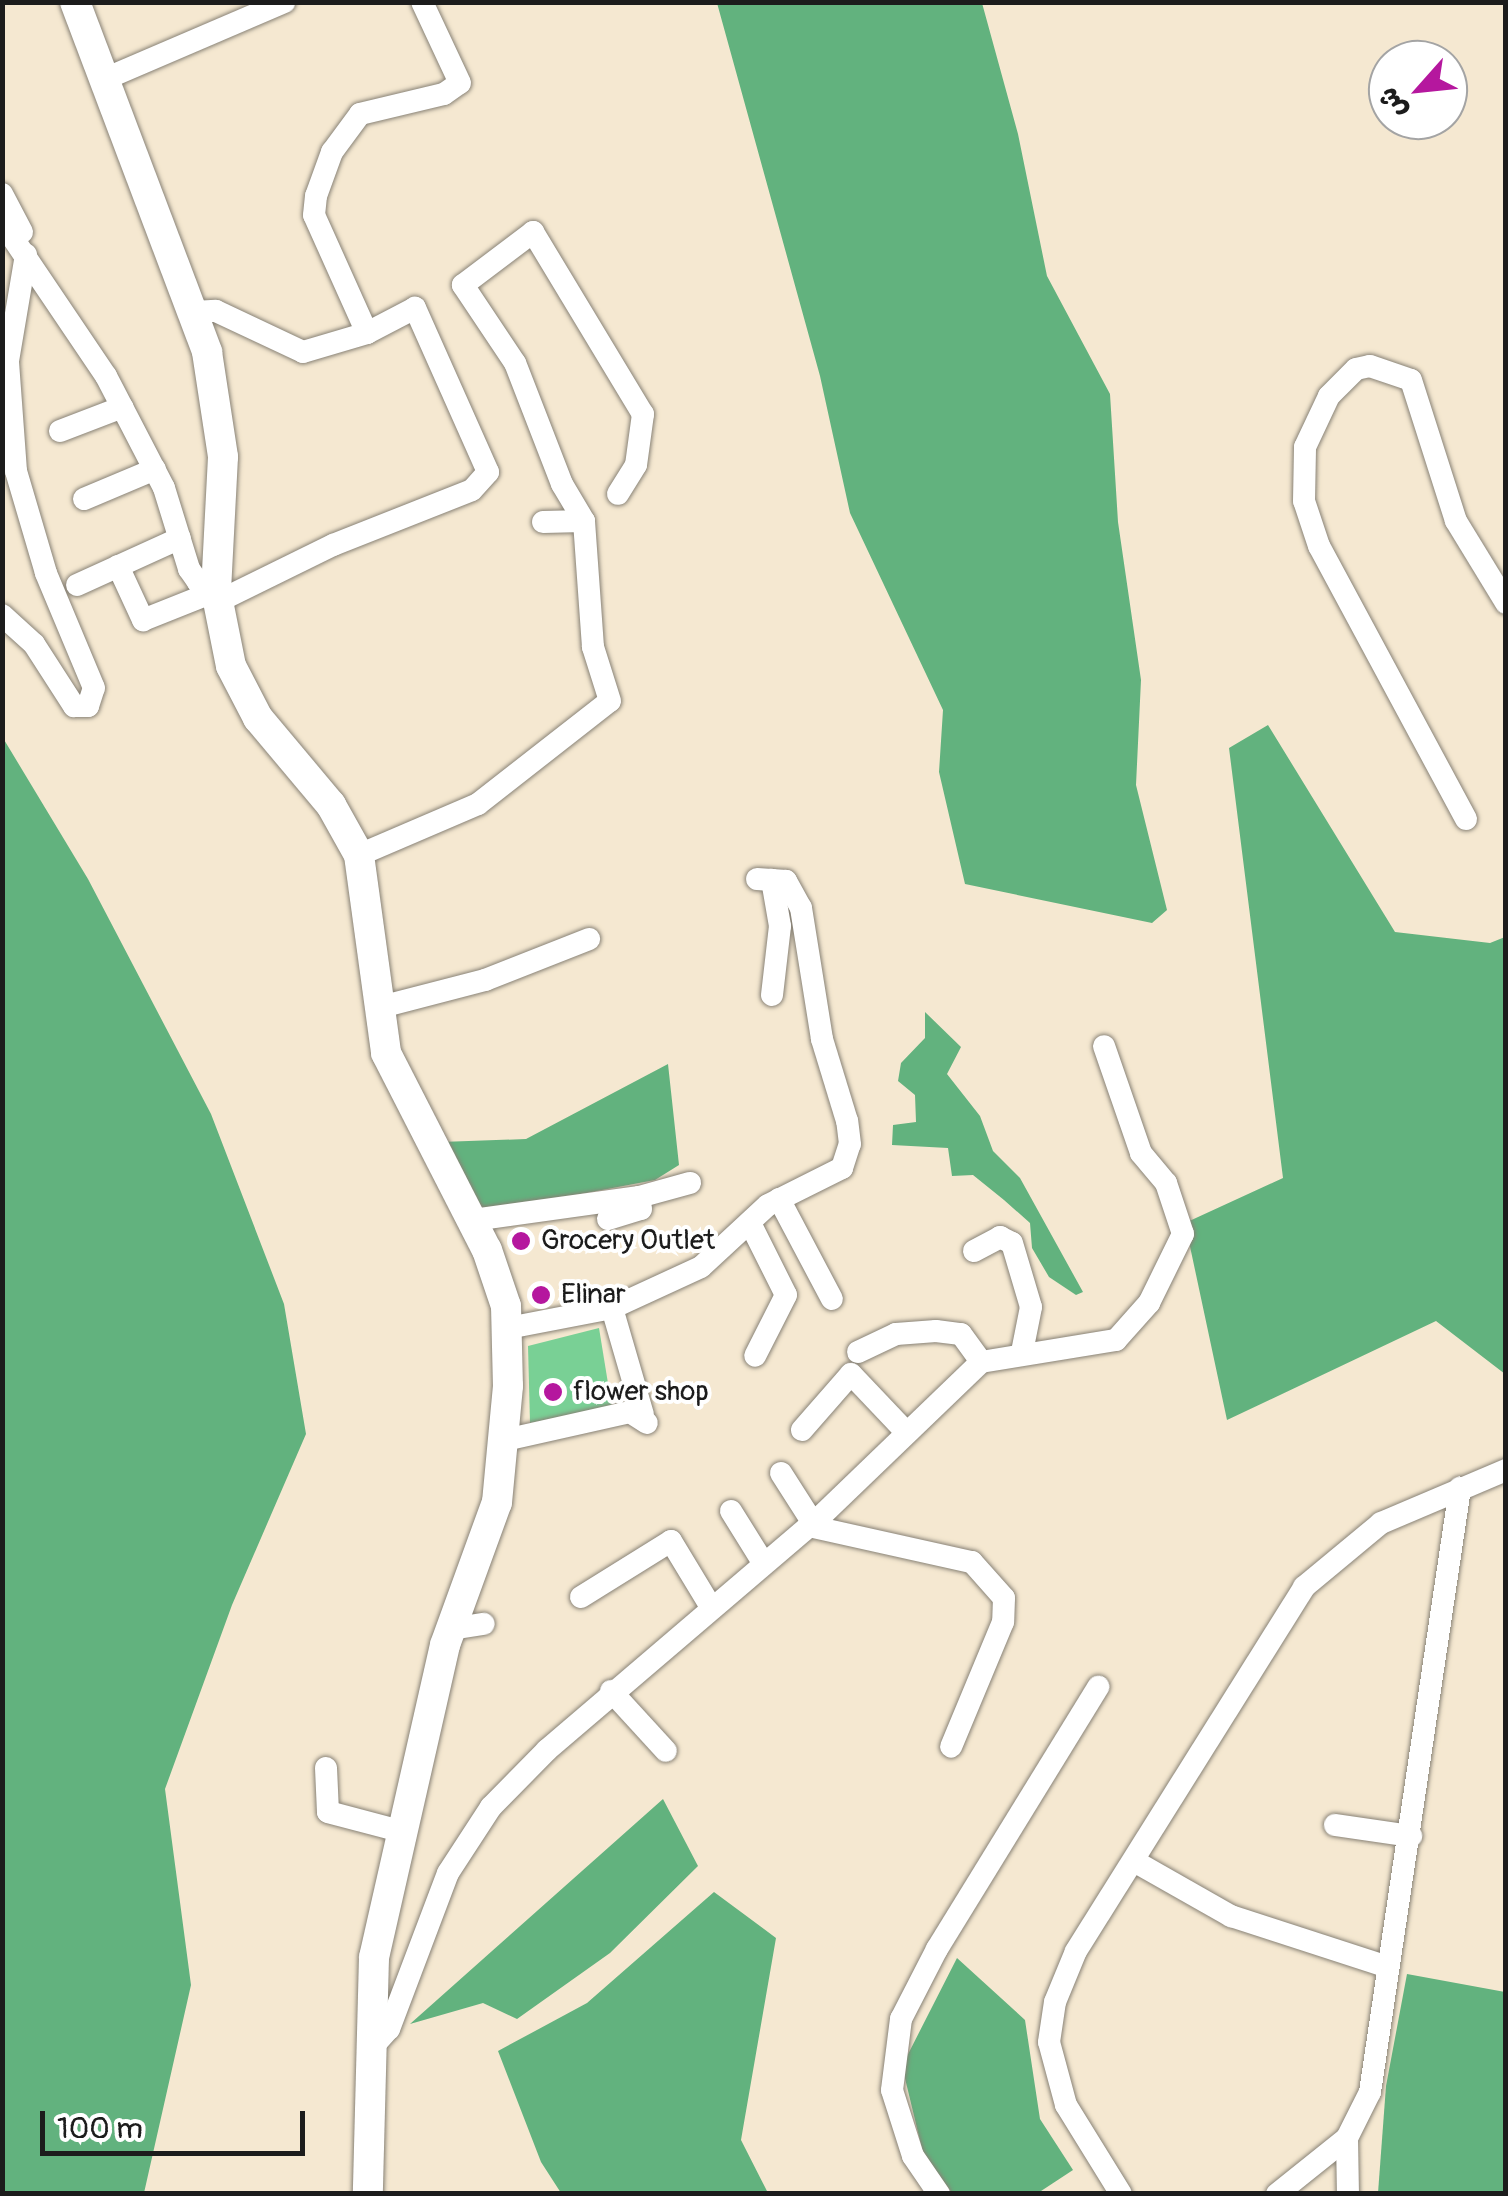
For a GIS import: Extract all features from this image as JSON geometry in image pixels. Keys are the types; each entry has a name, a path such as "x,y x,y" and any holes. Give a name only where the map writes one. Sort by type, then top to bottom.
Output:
{"main road":[{"path":"75,2 194,312 219,404 217,590 230,666 268,746 331,805 359,855 377,1008 393,1072 499,1276 508,1328 505,1440 497,1502 451,1629 400,1831 374,1957 381,2048 368,2194"}],"street":[{"path":"107,78 284,2"},
{"path":"367,333 314,215 316,196 332,152 360,114 444,94 460,83 422,2"},
{"path":"2,194 29,259 8,361 16,472 46,573 94,688 88,706 74,706 34,644 2,615"},
{"path":"2,222 122,407 154,470 198,582 217,590"},
{"path":"359,855 478,804 610,702 593,647 584,521 562,484 515,363 463,285 533,232 643,414 636,464 618,494"},
{"path":"118,566 143,620 472,490 488,472 415,308 367,333 303,352 216,311 194,312"},
{"path":"1466,819 1319,546 1304,501 1305,447 1329,396 1356,369 1370,366 1412,380 1456,521 1506,603"},
{"path":"60,431 122,407"},
{"path":"84,498 154,470"},
{"path":"543,522 584,521"},
{"path":"77,584 180,538"},
{"path":"508,1328 612,1308 701,1267 779,1199 842,1168 850,1144 822,1039 801,908 786,882 764,880 780,926 772,995"},
{"path":"377,1008 485,980 589,939"},
{"path":"381,2048 435,1902 471,1834 510,1785 611,1691 811,1525 981,1362 1022,1352 1065,1354 1116,1340 1149,1303 1183,1234 1166,1183 1141,1152 1104,1046"},
{"path":"473,1220 640,1197 690,1183"},
{"path":"608,1219 641,1208 640,1197"},
{"path":"779,1199 832,1299"},
{"path":"751,1225 786,1295 755,1356"},
{"path":"974,1251 1000,1237 1012,1244 1031,1307 1022,1352"},
{"path":"505,1440 630,1412 645,1419 612,1308"},
{"path":"858,1352 937,1320 961,1334 981,1362"},
{"path":"802,1430 851,1374 907,1434"},
{"path":"1120,2194 1066,2106 1049,2042 1055,2002 1076,1951 1304,1586 1366,1532 1506,1470"},
{"path":"781,1473 811,1525 972,1562 1004,1598 1003,1622 951,1747"},
{"path":"1276,2194 1346,2138 1372,2083 1460,1488"},
{"path":"731,1511 764,1564"},
{"path":"687,1538 716,1603"},
{"path":"581,1597 670,1541 716,1603"},
{"path":"451,1629 484,1624"},
{"path":"939,2194 912,2156 892,2090 901,2019 936,1949 1098,1687"},
{"path":"611,1691 666,1751"},
{"path":"326,1768 328,1812 400,1831"},
{"path":"1336,1826 1411,1836"},
{"path":"1134,1861 1191,1897 1262,1918 1388,1966"},
{"path":"1346,2138 1348,2194"}],"green space":[{"path":"717,3 982,3 1018,134 1047,276 1110,394 1118,522 1141,680 1136,785 1167,910 1152,923 965,884 939,772 943,710 850,513 820,376"},
{"path":"1268,725 1395,932 1490,943 1505,937 1505,1374 1436,1321 1227,1420 1185,1223 1283,1178 1229,748"},
{"path":"3,738 88,879 211,1114 284,1304 306,1434 232,1605 165,1789 191,1985 144,2193 3,2193"},
{"path":"925,1012 961,1047 947,1074 980,1116 993,1151 1020,1178 1083,1292 1076,1295 1049,1277 1032,1248 1030,1223 973,1175 952,1176 948,1148 892,1145 893,1125 916,1122 915,1095 898,1081 901,1063 925,1038"},
{"path":"668,1064 679,1165 655,1180 485,1212 441,1142 526,1139"},
{"path":"599,1328 612,1408 530,1423 528,1346"},
{"path":"663,1799 698,1866 610,1953 517,2019 483,2003 410,2024"},
{"path":"714,1892 776,1938 741,2140 768,2193 561,2193 541,2162 498,2051 587,2003"},
{"path":"957,1958 1025,2020 1040,2119 1073,2170 1038,2193 952,2193 923,2153 902,2066"},
{"path":"1407,1974 1505,1992 1505,2193 1378,2193 1386,2086"}],"place":[{"name":"Grocery Outlet","path":"521,1241"},
{"name":"Elinar","path":"541,1295"},
{"name":"flower shop","path":"553,1392"}]}
